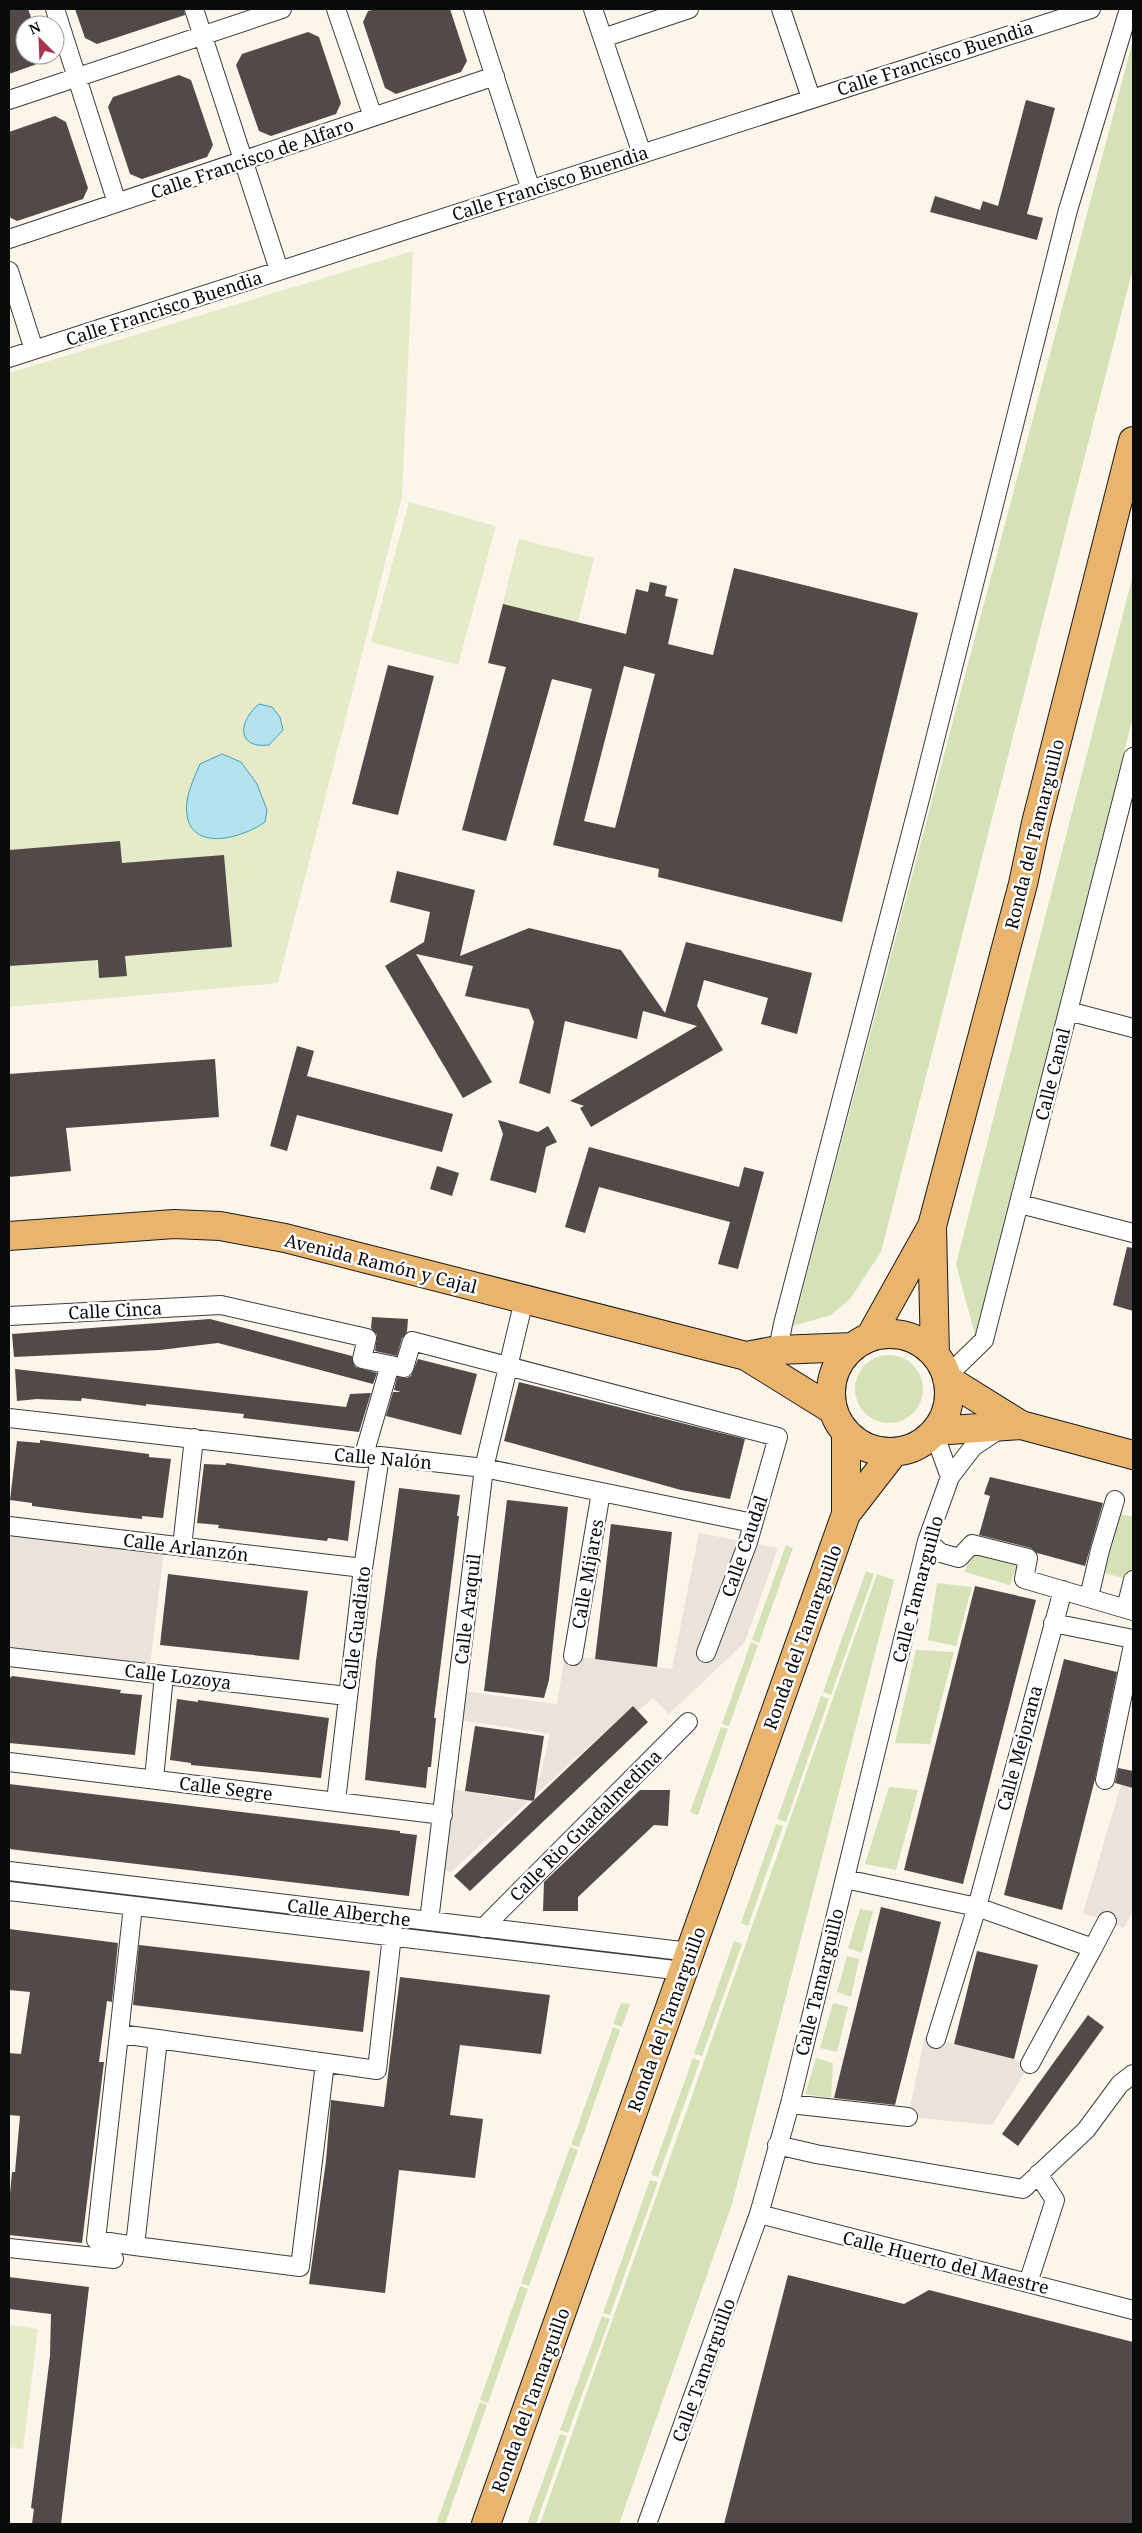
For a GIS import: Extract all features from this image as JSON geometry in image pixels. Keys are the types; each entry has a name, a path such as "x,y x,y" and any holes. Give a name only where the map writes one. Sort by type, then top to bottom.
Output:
{"main road":[{"name":"Ronda del Tamarguillo","path":"861,1342 932,1226 1023,884 1133,441"},
{"name":"Avenida Ramón y Cajal","path":"9,1236 174,1224 220,1226 285,1238 746,1356"},
{"name":"Ronda del Tamarguillo","path":"932,1226 943,1370"},
{"path":"746,1356 778,1350 861,1342 894,1334 917,1340 943,1370 1012,1425"},
{"path":"861,1342 838,1365 831,1388 833,1410 846,1434 860,1444 876,1451 894,1452 909,1449 924,1442 935,1432 948,1406 943,1370"},
{"path":"746,1356 833,1410"},
{"path":"935,1432 1012,1425 1133,1455"},
{"name":"Ronda del Tamarguillo","path":"846,1434 846,1514"},
{"name":"Ronda del Tamarguillo","path":"486,2524 846,1514 894,1452"}],"street":[{"path":"55,9 117,203"},
{"path":"194,9 280,270"},
{"path":"9,100 282,9"},
{"path":"336,9 373,116"},
{"path":"473,9 531,190"},
{"path":"594,9 642,154"},
{"path":"603,38 690,9"},
{"path":"781,9 811,98"},
{"name":"Calle Francisco Buendia","path":"9,358 1091,9"},
{"path":"778,1350 783,1324 924,785 1068,210 1129,9"},
{"name":"Calle Francisco de Alfaro","path":"9,240 494,76"},
{"path":"9,271 34,350"},
{"name":"Calle Canal","path":"943,1370 984,1340 1068,1011 1127,804 1133,757"},
{"path":"1068,1011 1133,1028"},
{"path":"1020,1204 1133,1233"},
{"name":"Calle Araquil","path":"428,1921 443,1815 484,1468 524,1300"},
{"name":"Calle Cinca","path":"9,1316 221,1305 367,1338 362,1359 390,1365"},
{"path":"390,1365 404,1368 412,1342 509,1366"},
{"name":"Calle Guadiato","path":"336,1801 363,1568 372,1457 390,1365"},
{"name":"Calle Caudal","path":"509,1366 778,1437 753,1523 706,1653"},
{"name":"Calle Nalón","path":"9,1418 484,1468 753,1523"},
{"name":"Calle Tamarguillo","path":"647,2524 759,2214 790,2104 927,1541 950,1477 973,1447 1012,1425"},
{"path":"935,1432 950,1477"},
{"path":"182,1547 194,1438"},
{"name":"Calle Mijares","path":"573,1656 601,1492"},
{"path":"1090,1597 1100,1550 1115,1500"},
{"name":"Calle Arlanzón","path":"9,1526 363,1568"},
{"path":"927,1541 941,1553 959,1558 972,1544 1028,1558 1024,1579 1130,1610 1133,1580"},
{"name":"Calle Mejorana","path":"936,2039 977,1907 1063,1590"},
{"path":"1054,1623 1133,1639"},
{"path":"1105,1780 1133,1645"},
{"name":"Calle Lozoya","path":"9,1657 347,1696"},
{"path":"154,1779 164,1675"},
{"name":"Calle Rio Guadalmedina","path":"483,1928 688,1722"},
{"name":"Calle Segre","path":"9,1762 443,1815"},
{"name":"Calle Alberche","path":"9,1871 483,1928 686,1961"},
{"path":"845,1879 977,1907 1093,1948"},
{"name":"Calle Alberche","path":"9,1891 392,1937 686,1961"},
{"path":"133,1906 96,2240 300,2267 325,2063"},
{"path":"119,2034 377,2070 394,1917"},
{"path":"1030,2064 1107,1921"},
{"path":"135,2246 158,2039"},
{"path":"777,2145 816,2154 1023,2188 1086,2130 1120,2084 1133,2074"},
{"path":"790,2104 908,2117"},
{"path":"1028,2283 1055,2200 1038,2174"},
{"name":"Calle Huerto del Maestre","path":"759,2214 1133,2310"},
{"path":"9,2248 114,2259"}],"green space":[{"path":"1133,40 1133,268 881,1252 850,1299 831,1315 793,1326"},
{"path":"413,251 402,497 278,983 9,1007 9,373","holes":["259,704 272,707 282,723 248,714","200,764 257,784 267,810 187,802"]},
{"path":"409,502 496,526 458,665 371,642"},
{"path":"519,539 594,558 563,682 488,663"},
{"path":"1133,575 1133,717 975,1335 956,1264"},
{"path":"889,1355 902,1358 913,1365 920,1376 923,1389 920,1402 913,1413 902,1420 889,1423 876,1420 865,1413 858,1402 855,1389 858,1376 865,1365 876,1358"},
{"path":"1115,1513 1133,1517 1133,1581 1098,1571"},
{"path":"786,1545 793,1548 759,1643 752,1640"},
{"path":"972,1548 1019,1559 1010,1585 965,1572"},
{"path":"866,1571 874,1574 831,1695 823,1692"},
{"path":"877,1574 894,1580 732,2204 619,2524 540,2524"},
{"path":"937,1583 972,1587 956,1646 928,1640"},
{"path":"751,1642 758,1645 729,1726 722,1724"},
{"path":"916,1650 954,1652 930,1744 895,1743"},
{"path":"821,1696 829,1699 786,1822 777,1819"},
{"path":"721,1727 728,1729 698,1815 690,1812"},
{"path":"889,1787 918,1790 896,1870 865,1864"},
{"path":"776,1824 783,1826 748,1926 741,1923"},
{"path":"860,1909 873,1911 862,1953 848,1948"},
{"path":"734,1941 742,1944 702,2056 694,2054"},
{"path":"847,1956 859,1959 851,1997 837,1992"},
{"path":"621,2003 630,2004 622,2027 613,2024"},
{"path":"833,2003 848,2007 837,2052 820,2048"},
{"path":"613,2027 620,2030 579,2147 571,2145"},
{"path":"693,2058 700,2061 658,2177 651,2175"},
{"path":"816,2058 833,2063 831,2098 805,2094"},
{"path":"570,2147 578,2150 529,2286 521,2283"},
{"path":"650,2180 658,2182 610,2315 603,2313"},
{"path":"520,2286 528,2289 488,2403 480,2400"},
{"path":"602,2316 610,2319 568,2433 560,2430"},
{"path":"9,2325 38,2329 23,2449 9,2447"},
{"path":"480,2402 487,2405 445,2524 436,2524"},
{"path":"560,2434 567,2436 536,2524 527,2524"}],"shaded area":[{"path":"9,1526 165,1544 149,1673 9,1657"},
{"path":"699,1533 778,1548 745,1642 669,1714 653,1698 638,1711 633,1706 451,1872 436,1868 446,1788 514,1800 540,1777 550,1734 454,1719 457,1690 557,1704 565,1655 672,1669"},
{"path":"1121,1785 1133,1788 1133,1911 1124,1928 1083,1913"},
{"path":"925,2036 1030,2064 992,2125 908,2117"}],"water":[{"path":"259,704 272,707 280,717 283,730 269,745 250,743 244,732 247,718"},
{"path":"222,754 241,762 257,784 267,810 265,822 254,829 227,838 214,839 202,836 193,829 188,818 187,801 200,764"}],"building":[{"path":"9,9 28,9 30,15 15,15 15,65 34,65 9,74"},
{"path":"75,9 184,9 185,15 97,44 85,38"},
{"path":"376,9 450,9 467,61 461,72 396,94 385,88 363,22 368,11"},
{"path":"308,32 319,37 341,103 336,114 271,136 259,131 236,65 242,54"},
{"path":"179,75 191,80 213,145 207,157 142,179 130,174 108,107 113,97"},
{"path":"1026,100 1055,108 1027,214 1043,218 1037,240 930,212 935,196 980,210 983,201 998,206"},
{"path":"55,116 66,122 88,188 83,199 17,221 9,217 9,132"},
{"path":"734,568 918,613 842,922 658,877 659,869 553,845 592,689 552,679 506,841 462,830 506,667 488,663 503,604 626,634 636,589 648,592 650,582 667,586 665,596 678,599 668,644 713,655","holes":["624,666 655,674 615,828 584,821"]},
{"path":"388,665 434,676 398,815 352,804"},
{"path":"120,841 122,863 224,855 232,947 125,956 127,976 99,978 98,960 9,966 9,850"},
{"path":"397,871 475,890 460,956 529,928 621,950 665,1013 686,942 812,973 797,1034 761,1024 768,998 704,980 697,1006 723,1050 591,1127 580,1108 584,1106 570,1101 697,1026 643,1011 637,1039 565,1021 550,1094 519,1083 534,1022 529,1009 465,996 473,966 416,954 492,1082 463,1098 385,966 424,942 430,912 390,902"},
{"path":"297,1046 314,1051 307,1076 453,1114 442,1152 297,1115 287,1151 270,1146"},
{"path":"215,1059 219,1117 66,1128 71,1171 9,1177 9,1074"},
{"path":"498,1120 538,1132 548,1126 557,1142 546,1147 536,1193 490,1180 503,1134"},
{"path":"589,1147 739,1187 744,1167 764,1172 738,1269 718,1264 730,1222 599,1187 585,1233 565,1227"},
{"path":"437,1166 459,1173 452,1196 430,1189"},
{"path":"1127,1247 1133,1248 1133,1311 1113,1305"},
{"path":"372,1317 408,1319 407,1332 402,1338 397,1356 375,1351 377,1335 371,1328"},
{"path":"210,1319 352,1356 355,1367 377,1373 373,1384 218,1343 160,1350 14,1357 12,1334"},
{"path":"418,1359 477,1374 461,1435 386,1416 393,1392 401,1392 394,1390 397,1377 407,1378 411,1376"},
{"path":"15,1369 346,1407 350,1394 371,1393 359,1432 243,1418 244,1414 146,1404 146,1406 82,1398 81,1401 37,1399 17,1401"},
{"path":"519,1382 745,1439 730,1499 681,1490 504,1441"},
{"path":"40,1440 149,1454 149,1457 171,1459 163,1518 142,1516 142,1519 86,1513 32,1506 32,1503 10,1500 17,1441 40,1443"},
{"path":"226,1463 355,1481 348,1541 328,1538 327,1541 218,1528 219,1525 197,1523 204,1464 226,1465"},
{"path":"990,1477 1103,1503 1085,1566 1037,1553 1031,1548 979,1535 990,1496 984,1494"},
{"path":"399,1488 460,1495 434,1718 436,1718 431,1767 428,1767 426,1788 365,1780 376,1661"},
{"path":"507,1500 568,1507 549,1680 544,1698 484,1691"},
{"path":"611,1524 672,1532 657,1667 595,1659"},
{"path":"168,1574 308,1591 299,1660 160,1645"},
{"path":"975,1586 1036,1600 963,1884 904,1870"},
{"path":"1064,1659 1117,1672 1095,1779 1062,1910 1004,1895"},
{"path":"12,1676 121,1690 120,1693 142,1695 135,1755 9,1743 9,1679"},
{"path":"177,1699 198,1702 198,1700 329,1718 321,1778 191,1765 191,1763 170,1760"},
{"path":"633,1706 648,1722 470,1891 454,1876"},
{"path":"475,1726 544,1736 534,1801 465,1791"},
{"path":"1118,1768 1133,1771 1133,1788 1115,1783"},
{"path":"9,1784 400,1831 400,1833 417,1835 409,1896 9,1849"},
{"path":"640,1790 670,1790 668,1826 654,1825 578,1897 578,1911 543,1911 544,1882"},
{"path":"881,1907 941,1922 895,2105 834,2098"},
{"path":"9,1929 118,1943 112,2002 107,2001 99,2062 104,2062 82,2243 9,2235 12,2172 15,2172 20,2116 9,2115 9,2053 21,2054 30,1992 9,1990"},
{"path":"139,1945 370,1971 363,2032 133,2005"},
{"path":"977,1951 1038,1965 1014,2059 954,2044"},
{"path":"400,1977 550,1995 541,2054 460,2045 450,2115 483,2119 475,2178 399,2170 385,2293 309,2284 326,2161 331,2100 384,2107"},
{"path":"1088,2015 1104,2027 1018,2146 1002,2134"},
{"path":"788,2275 904,2304 929,2290 1133,2342 1133,2524 724,2524"},
{"path":"9,2277 89,2287 61,2524 32,2524 34,2509 31,2508 50,2356 51,2314 9,2309"}]}
